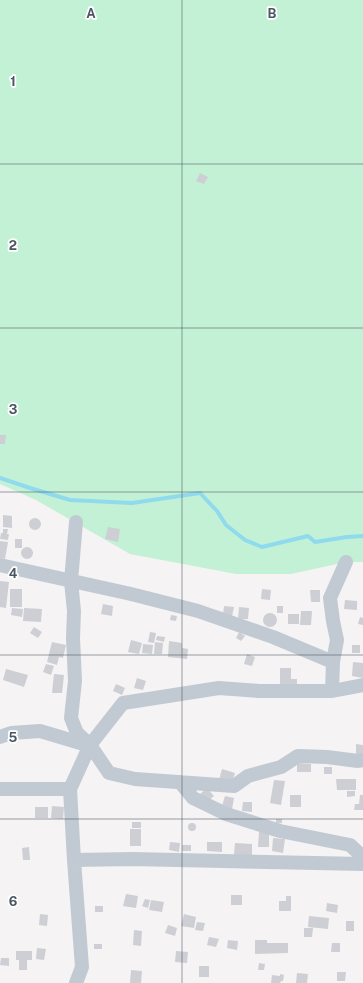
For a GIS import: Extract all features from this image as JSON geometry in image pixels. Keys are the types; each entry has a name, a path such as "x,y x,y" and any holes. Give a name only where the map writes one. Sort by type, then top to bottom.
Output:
{"street":[{"path":"76,522 71,581 74,611 73,638 75,681 71,718 77,733 90,746 109,773 135,779 234,786 248,776 281,767 298,756 327,757 358,761 363,760"},
{"path":"332,690 333,662 337,640 330,598 346,562"},
{"path":"0,565 131,594 198,611 273,637 333,662"},
{"path":"76,983 82,967 70,789 90,746 123,703 219,688 259,691 332,690 363,685"},
{"path":"0,736 11,733 40,730 90,746"},
{"path":"180,782 193,798 226,814 280,831 350,845 363,857"},
{"path":"0,789 70,789"},
{"path":"74,860 132,858 363,864"}],"green space":[{"path":"0,0 363,0 363,562 346,562 291,574 236,574 130,554 36,500 0,484"}],"building":[{"path":"200,173 208,177 204,184 196,181"},
{"path":"0,435 6,435 5,444 0,444"},
{"path":"3,515 12,516 12,528 3,527"},
{"path":"35,518 39,520 41,524 39,528 35,530 31,528 29,524 31,520"},
{"path":"108,527 120,529 118,542 105,539"},
{"path":"3,529 8,529 8,540 0,539"},
{"path":"15,539 22,539 22,548 15,548"},
{"path":"0,541 8,542 5,559 0,558"},
{"path":"25,547 29,547 33,553 29,559 25,559 21,555 21,551"},
{"path":"0,581 9,582 6,608 0,607"},
{"path":"10,589 22,589 22,607 10,607"},
{"path":"262,589 271,590 270,600 261,599"},
{"path":"310,590 320,590 320,602 311,602"},
{"path":"345,600 357,601 357,610 344,609"},
{"path":"103,604 113,606 112,616 101,614"},
{"path":"224,606 234,607 232,616 223,615"},
{"path":"277,606 283,606 283,613 277,613"},
{"path":"239,607 249,608 248,619 238,619"},
{"path":"12,608 23,609 22,617 11,615"},
{"path":"24,608 42,609 41,622 23,621"},
{"path":"301,611 312,611 311,625 300,625"},
{"path":"270,613 275,615 277,620 275,625 270,627 265,625 263,620 265,615"},
{"path":"288,614 299,614 299,624 288,624"},
{"path":"171,615 177,616 176,621 170,620"},
{"path":"360,617 363,618 363,625 358,624"},
{"path":"34,627 42,632 38,638 30,633"},
{"path":"150,632 156,633 154,643 148,642"},
{"path":"239,632 245,636 241,641 236,638"},
{"path":"157,636 165,637 164,642 156,640"},
{"path":"131,640 142,643 139,654 128,652"},
{"path":"169,641 182,643 182,648 188,649 187,659 168,657"},
{"path":"52,642 66,645 63,658 59,657 57,665 47,662"},
{"path":"155,642 163,643 162,654 154,654"},
{"path":"143,644 153,645 152,654 142,653"},
{"path":"352,645 360,645 360,653 352,653"},
{"path":"247,654 255,657 252,666 244,664"},
{"path":"353,662 363,663 363,678 352,676"},
{"path":"46,664 54,666 51,675 43,672"},
{"path":"280,668 291,668 291,686 280,686"},
{"path":"6,669 28,675 24,687 3,680"},
{"path":"54,674 64,675 62,693 52,693"},
{"path":"137,678 146,681 143,690 134,688"},
{"path":"291,679 297,679 297,685 291,685"},
{"path":"116,684 125,688 122,695 113,691"},
{"path":"356,744 363,745 363,755 356,754"},
{"path":"297,763 311,764 311,772 297,772"},
{"path":"324,767 332,767 332,774 324,774"},
{"path":"222,769 235,773 232,783 219,780"},
{"path":"336,779 356,779 356,790 337,790"},
{"path":"274,780 285,781 281,805 270,803"},
{"path":"207,788 214,796 207,802 200,794"},
{"path":"347,791 355,791 355,796 347,797"},
{"path":"290,795 301,795 301,807 290,807"},
{"path":"360,795 363,795 363,810 354,810 355,804 359,804"},
{"path":"225,796 234,798 232,809 222,806"},
{"path":"243,802 252,802 252,812 242,811"},
{"path":"52,806 64,807 63,819 51,818"},
{"path":"35,807 48,807 48,818 35,818"},
{"path":"276,819 282,819 282,823 276,823"},
{"path":"132,822 141,822 141,828 132,828"},
{"path":"192,823 195,824 195,830 192,831 189,830 188,827 189,824"},
{"path":"130,829 141,829 141,846 130,846"},
{"path":"259,832 269,832 269,847 258,847"},
{"path":"273,838 285,839 283,853 272,851"},
{"path":"170,842 180,843 179,852 169,850"},
{"path":"207,842 222,842 222,852 207,851"},
{"path":"235,843 252,844 252,855 234,855"},
{"path":"182,845 191,845 191,851 182,851"},
{"path":"29,847 30,860 23,860 22,848"},
{"path":"126,894 138,896 136,908 123,906"},
{"path":"231,895 242,895 242,905 231,905"},
{"path":"286,896 291,896 291,911 279,911 279,901 286,901"},
{"path":"145,899 150,900 148,908 142,906"},
{"path":"151,900 164,902 162,912 149,910"},
{"path":"327,903 338,905 337,913 326,911"},
{"path":"95,906 103,906 103,912 95,912"},
{"path":"40,914 48,915 47,926 39,925"},
{"path":"184,914 196,917 194,928 181,926"},
{"path":"309,916 329,918 328,929 308,927"},
{"path":"346,921 354,921 354,931 346,931"},
{"path":"197,922 205,923 203,931 195,930"},
{"path":"168,925 177,928 175,936 165,933"},
{"path":"304,928 313,928 312,937 304,937"},
{"path":"134,930 142,931 141,946 133,945"},
{"path":"209,937 219,939 216,947 207,945"},
{"path":"228,940 238,941 237,950 227,948"},
{"path":"255,940 267,940 267,943 288,943 288,953 255,954"},
{"path":"332,943 340,943 340,952 331,952"},
{"path":"94,944 102,944 102,949 94,949"},
{"path":"37,948 46,949 44,960 36,959"},
{"path":"16,951 32,951 32,960 27,960 27,970 19,970 19,960 16,960"},
{"path":"176,951 188,952 187,963 175,962"},
{"path":"1,958 9,958 9,966 0,965"},
{"path":"259,963 265,964 264,970 258,970"},
{"path":"199,966 209,966 209,977 199,977"},
{"path":"131,970 142,971 141,983 130,983"},
{"path":"337,972 346,972 345,981 337,981"},
{"path":"297,973 308,974 307,983 296,983"},
{"path":"280,974 284,975 283,981 280,983 271,983 272,975 280,976"}],"waterway":[{"path":"0,478 70,500 132,503 200,493 217,511 226,525 245,540 262,547 308,536 315,542 363,536"}]}
